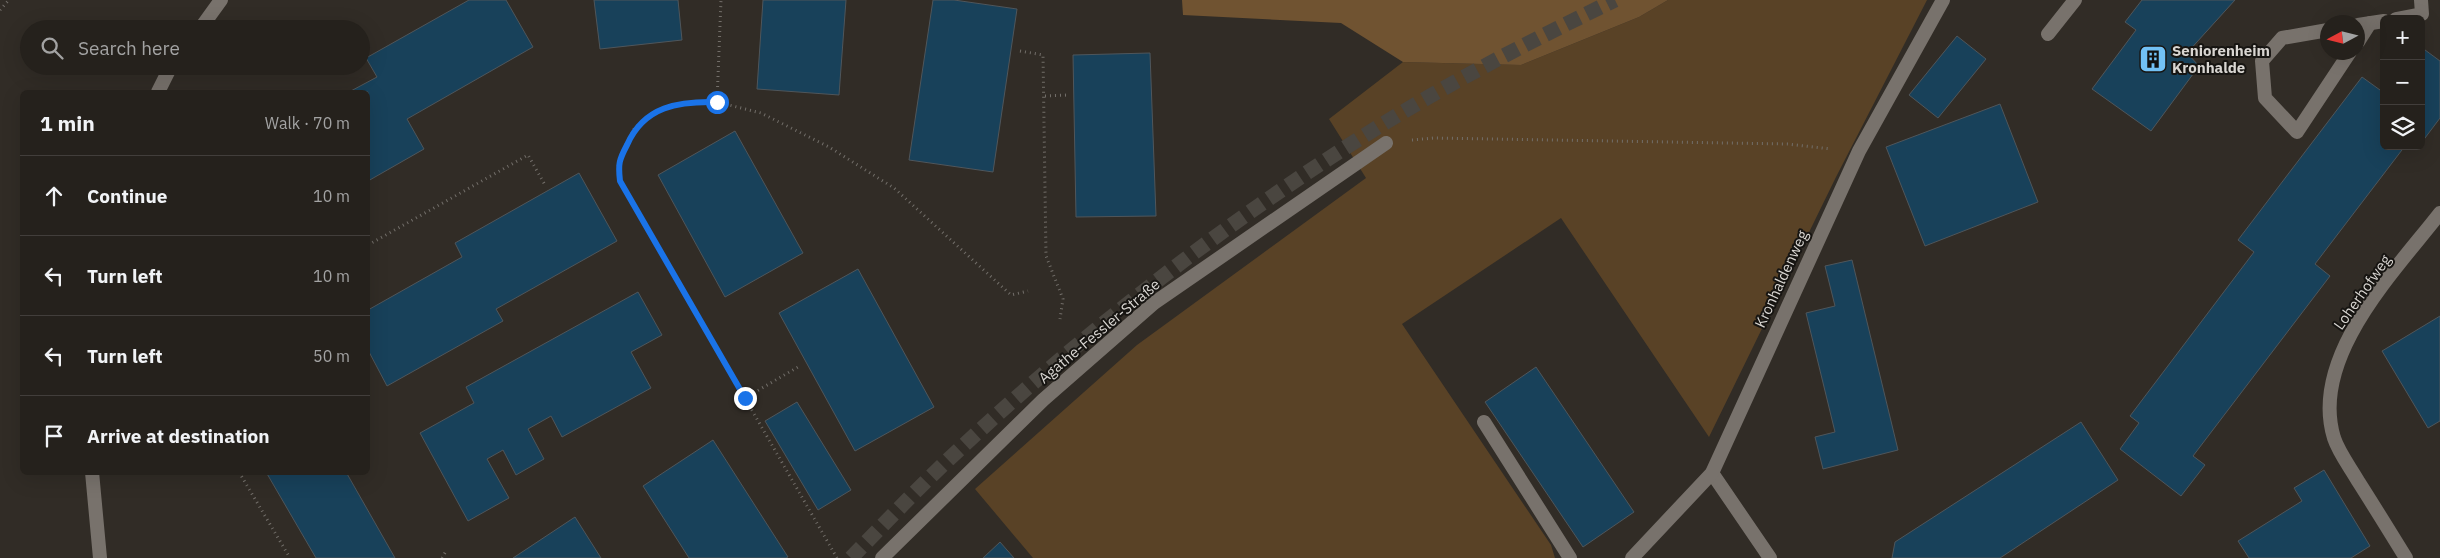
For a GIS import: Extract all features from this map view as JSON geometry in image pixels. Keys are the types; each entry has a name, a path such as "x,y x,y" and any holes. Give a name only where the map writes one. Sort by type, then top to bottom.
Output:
{"street":[{"path":"207,20 222,0"},
{"name":"Kronhaldenweg","path":"1632,558 1712,473 1859,151 1943,0"},
{"path":"2048,34 2075,0"},
{"path":"2417,15 2422,14 2421,0"},
{"path":"2320,31 2282,38 2262,61 2265,98 2297,132 2345,60"},
{"path":"159,90 166,75"},
{"name":"Agathe-Fessler-Straße","path":"882,558 1043,400 1154,302 1386,142"},
{"name":"Loherhofweg","path":"2406,558 2334,438 2331,393 2335,368 2349,335 2377,293 2440,214"},
{"path":"1484,422 1570,558"},
{"path":"1712,473 1770,558"},
{"path":"92,475 100,558"}],"path":[{"path":"0,10 9,0"},
{"path":"717,102 721,0"},
{"path":"1020,51 1043,55 1046,256 1063,298 1060,319"},
{"path":"1045,96 1068,95"},
{"path":"837,558 620,181 618,163 633,130 645,119 663,108 691,102 717,102 761,113 829,147 894,188 1011,295 1028,291"},
{"path":"1386,142 1434,138 1748,143 1787,144 1859,151"},
{"path":"370,243 528,155 545,185"},
{"path":"745,398 798,367"},
{"path":"240,475 290,558"},
{"path":"442,558 446,551"}],"shaded area":[{"path":"1182,0 1668,0 1639,17 1521,65 1403,62 1341,23 1183,15"},
{"path":"1668,0 1927,0 1836,177 1709,437 1561,218 1402,324 1551,545 1555,558 1033,558 975,489 1137,345 1366,178 1329,119 1403,62 1521,65 1639,17"}],"building":[{"path":"469,0 506,0 533,47 407,119 424,149 370,180 370,90 353,90 377,77 370,65 370,56"},
{"path":"594,0 678,0 682,40 600,49"},
{"path":"763,0 846,0 839,95 757,89"},
{"path":"933,0 954,0 1017,9 993,172 909,160"},
{"name":"Seniorenheim Kronhalde","path":"2142,0 2235,0 2187,53 2199,66 2151,131 2092,89 2136,30 2125,22"},
{"path":"1957,36 1986,59 1938,118 1909,95"},
{"path":"2425,50 2440,61 2440,118 2425,138"},
{"path":"1150,53 1156,216 1076,217 1073,55"},
{"path":"2362,77 2380,90 2380,150 2402,150 2315,264 2330,276 2193,456 2205,465 2181,496 2120,449 2139,423 2130,416 2254,252 2238,240"},
{"path":"2000,104 2038,202 1925,246 1886,147"},
{"path":"735,131 803,253 725,297 658,175"},
{"path":"579,173 617,241 496,309 503,321 387,386 370,354 370,309 462,257 455,243"},
{"path":"1852,260 1898,450 1823,469 1815,437 1835,432 1806,313 1835,306 1825,266"},
{"path":"858,269 934,407 855,451 779,313"},
{"path":"638,292 662,335 631,352 651,388 562,437 551,416 528,429 544,459 516,475 503,450 487,459 509,498 468,521 420,433 474,403 466,387"},
{"path":"2440,316 2440,421 2428,428 2382,351"},
{"path":"1536,367 1634,512 1583,547 1485,402"},
{"path":"797,402 851,490 818,510 765,421"},
{"path":"2081,422 2118,480 2000,558 1892,558 1895,542"},
{"path":"713,440 788,557 689,558 643,486"},
{"path":"2324,470 2370,546 2351,558 2249,558 2238,541 2302,501 2294,488"},
{"path":"268,475 348,475 395,558 316,558"},
{"path":"575,517 601,558 513,558"},
{"path":"1000,542 1014,558 983,558"}],"tunnel":[{"path":"851,558 936,471 1051,367 1212,239 1325,161 1411,107 1498,59 1615,0"}],"place":[{"name":"Seniorenheim Kronhalde","path":"2153,59"}],"route":[{"path":"717,102 691,102 663,108 645,119 633,130 618,163 620,181 745,398"}]}
